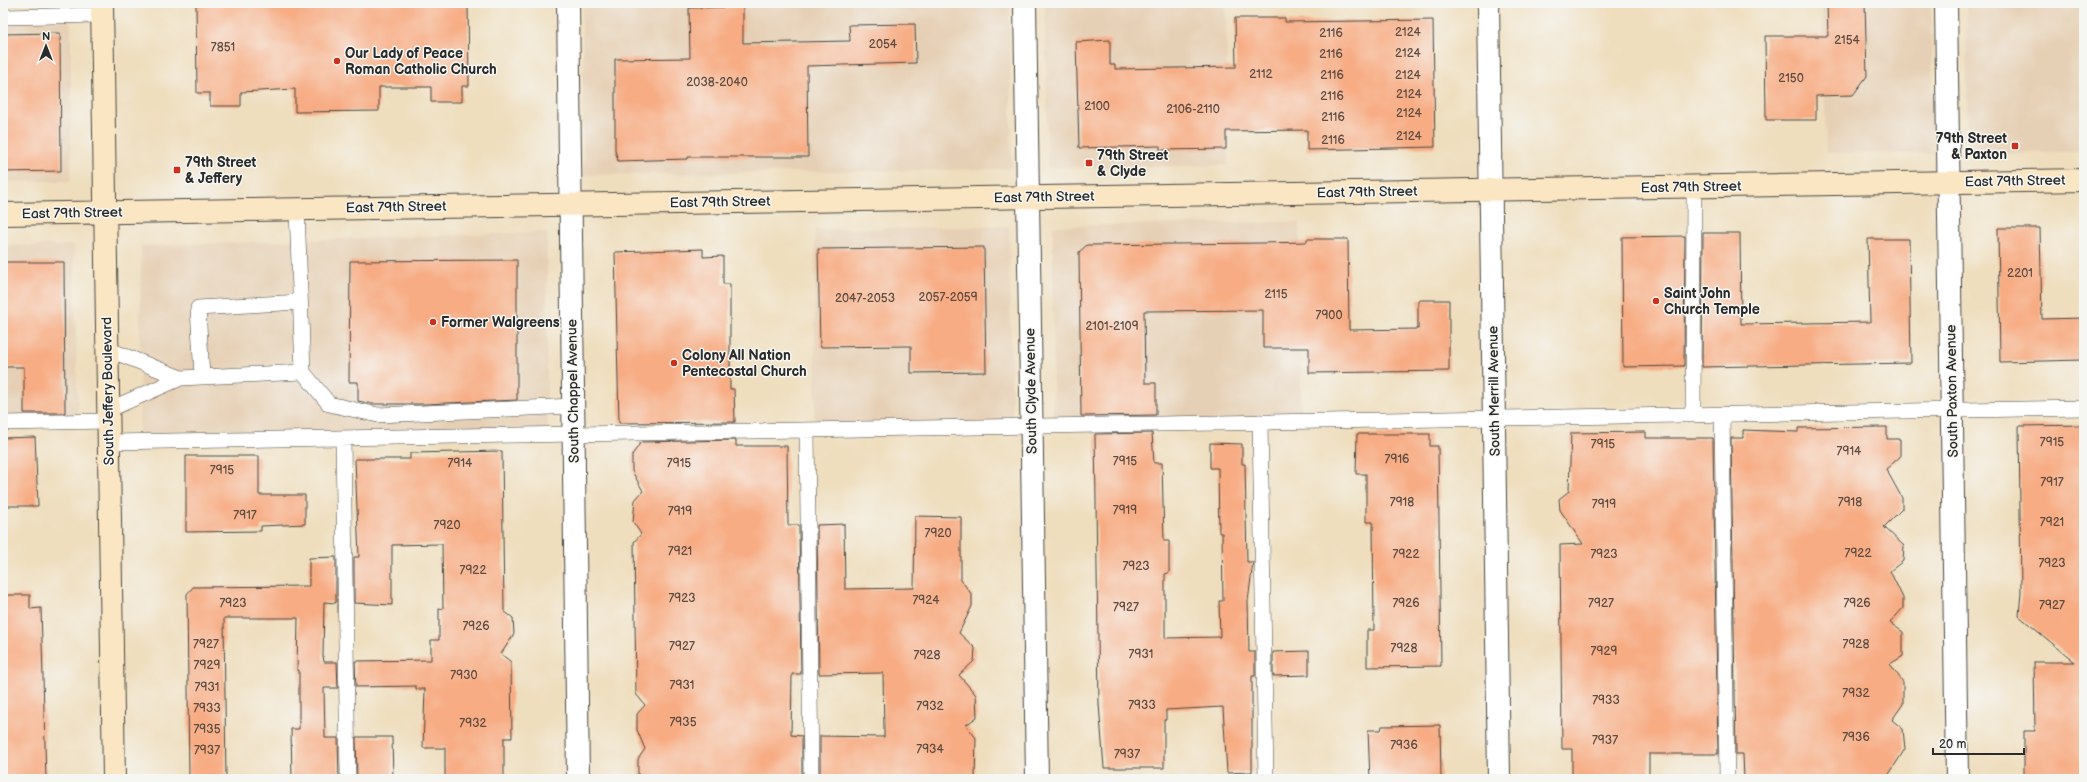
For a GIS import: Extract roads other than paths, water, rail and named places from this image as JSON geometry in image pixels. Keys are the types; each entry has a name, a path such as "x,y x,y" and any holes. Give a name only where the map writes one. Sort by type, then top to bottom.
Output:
{"main road":[{"name":"South Jeffery Boulevard","path":"102,9 114,779"},
{"name":"East 79th Street","path":"3,214 2084,180"}],"street":[{"name":"South Chappel Avenue","path":"568,3 578,779"},
{"name":"South Clyde Avenue","path":"1026,3 1036,779"},
{"name":"South Merrill Avenue","path":"1488,3 1499,779"},
{"name":"South Paxton Avenue","path":"1946,3 1957,779"}],"lane":[{"path":"3,17 102,9"},
{"path":"1693,415 1694,187"},
{"path":"297,209 303,372 329,404 378,415 573,406"},
{"path":"202,377 198,308 300,302"},
{"path":"107,349 181,378 303,372"},
{"path":"3,423 108,415 181,378"},
{"path":"109,442 2084,408"},
{"path":"1722,414 1727,779"},
{"path":"1260,422 1266,779"},
{"path":"807,430 811,779"},
{"path":"343,438 348,779"}],"place":[{"name":"Our Lady of Peace Roman Catholic Church","path":"337,61"},
{"name":"79th Street & Paxton","path":"2015,146"},
{"name":"79th Street & Clyde","path":"1089,163"},
{"name":"79th Street & Jeffery","path":"177,170"},
{"name":"Saint John Church Temple","path":"1656,301"},
{"name":"Former Walgreens","path":"433,322"},
{"name":"Colony All Nation Pentecostal Church","path":"674,363"}]}
